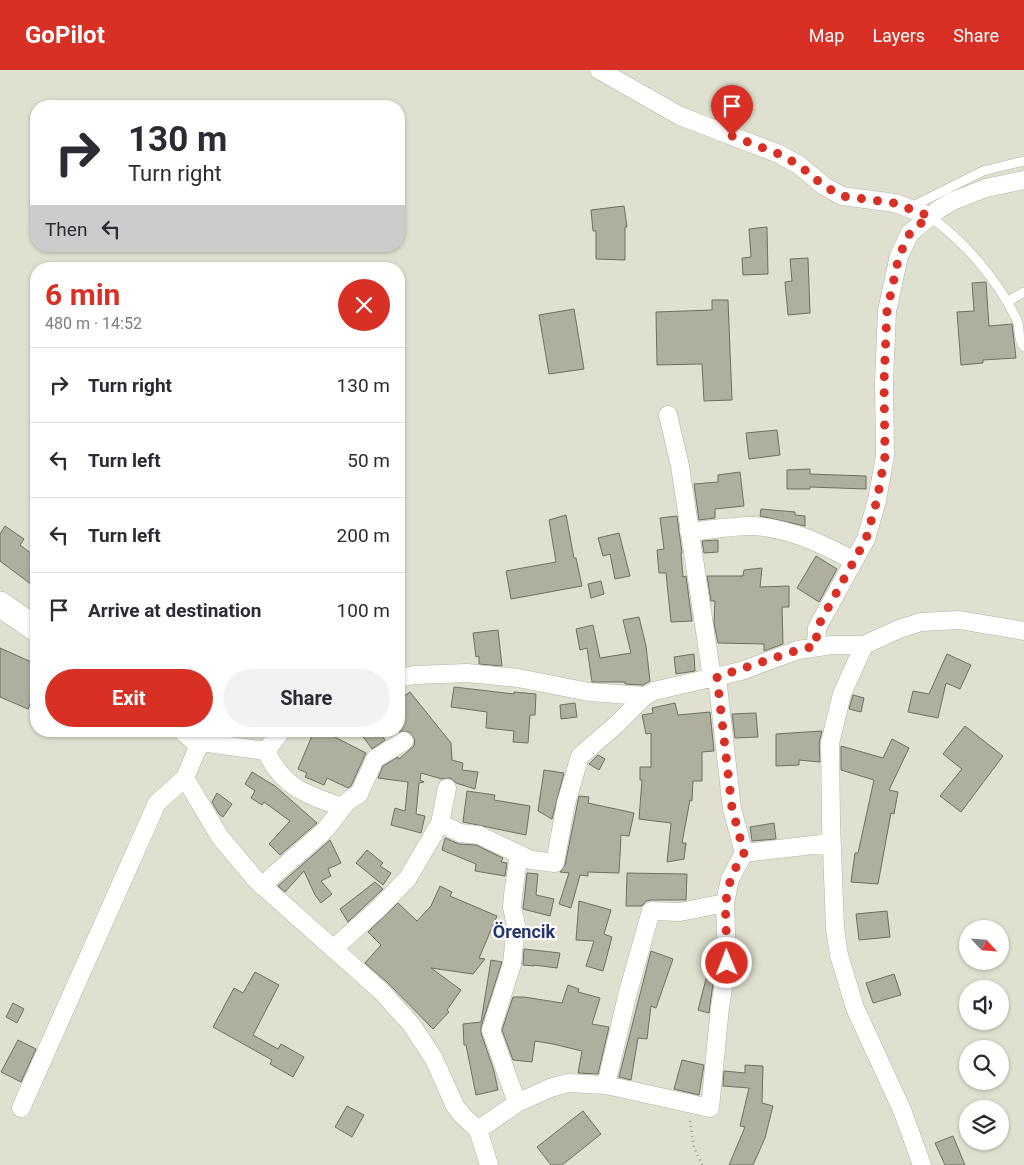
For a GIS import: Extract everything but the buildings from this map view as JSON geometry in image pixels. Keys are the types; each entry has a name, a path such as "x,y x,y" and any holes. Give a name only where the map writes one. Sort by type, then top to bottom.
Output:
{"street":[{"path":"599,70 680,116 706,128 779,154 799,165 824,186 842,196 876,200 909,208 929,216"},
{"path":"816,646 817,628 866,539 877,500 885,456 884,382 887,311 899,256 910,233 929,216 953,201 996,186 1024,180"},
{"path":"478,1130 517,1103 550,1088 568,1083 606,1085 710,1108 720,1008 727,963 724,903 730,879 744,853 732,808 714,678 689,532 680,466 668,415"},
{"path":"689,532 754,526 778,530 818,541 854,561"},
{"path":"0,604 30,625"},
{"path":"440,823 460,833 479,835 531,860 555,863 566,803 580,756 617,724 645,696 654,691 714,678 798,650 816,646 864,645 899,629 932,620 959,620 1024,631"},
{"path":"864,645 842,694 832,735 831,843 835,929 846,980 855,1008 902,1110 922,1165"},
{"path":"405,677 467,673 518,678 589,692 645,696"},
{"path":"21,1108 156,803 185,778 194,737 266,751 278,772 293,786 342,807"},
{"path":"266,751 276,737"},
{"path":"262,886 324,831 349,798 359,794 375,759 404,741"},
{"path":"185,778 204,813 238,860 262,886 380,991 411,1024 434,1060 455,1106 478,1130 489,1165"},
{"path":"333,949 379,908 408,878 440,823 447,788"},
{"path":"744,853 831,843"},
{"path":"517,1103 491,1030 512,964 516,925 512,907 519,854"},
{"path":"606,1085 627,996 651,911 680,912 724,903"}],"lane":[{"path":"909,208 983,171 1024,161"},
{"path":"929,216 945,228 988,272 1017,319 1020,343 1024,347"},
{"path":"1007,302 1024,292"}],"path":[{"path":"691,1104 692,1136 702,1165"}],"district":[{"name":"Örencik","path":"524,931"}],"route":[{"path":"727,963 724,903 730,879 744,853 732,808 717,677 741,671 798,650 816,646 817,628 866,539 877,500 885,456 884,382 887,311 899,256 910,233 929,216 894,203 842,196 824,186 799,165 779,154 732,136"}]}
